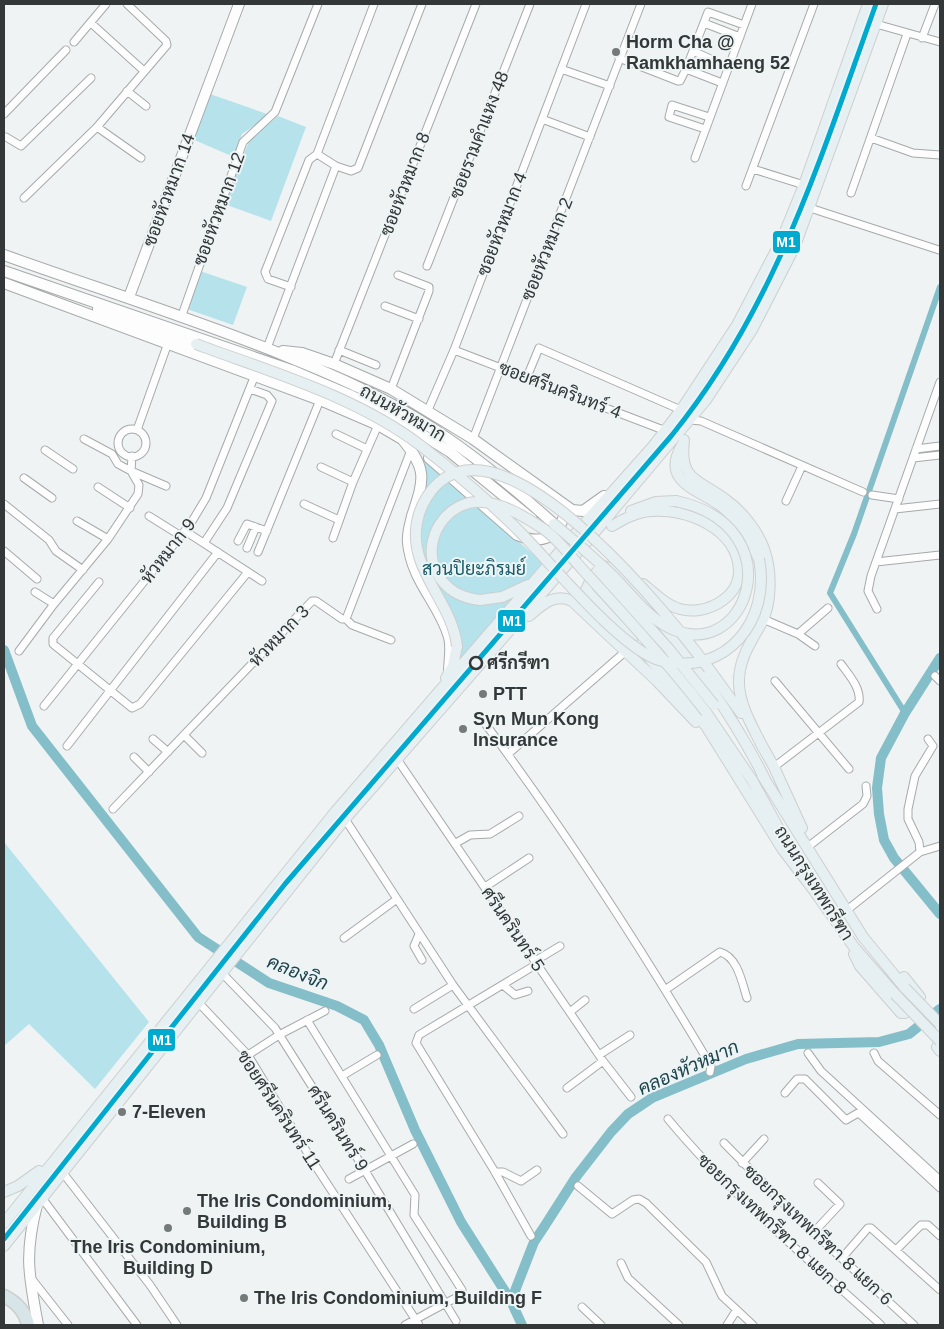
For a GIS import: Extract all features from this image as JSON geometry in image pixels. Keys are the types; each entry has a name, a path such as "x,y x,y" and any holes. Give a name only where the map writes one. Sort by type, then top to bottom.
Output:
{"highway":[{"path":"4,1296 14,1301 22,1310 28,1325"}],"main road":[{"name":"ซอยหัวหมาก 14","path":"129,297 239,4"},
{"path":"4,1223 336,811 666,431 682,410 723,348 754,296 782,239 804,185 868,4"},
{"path":"4,1246 197,1001 345,819 691,420 752,330 795,246 883,4"},
{"path":"782,239 795,246"},
{"name":"ถนนหัวหมาก","path":"4,255 182,315 268,349 431,427 481,462 554,524 642,619 710,709"},
{"name":"ถนนหัวหมาก","path":"6,271 294,371 376,402 450,452 506,496 541,527 710,709"},
{"path":"6,271 49,292 196,344 335,398 386,423 418,443 481,495 519,531 620,635 642,652 661,660 680,663 702,661 720,654 735,644 747,629 756,612 762,574 759,559 742,527 725,509 690,489 679,476 675,459 691,420"},
{"path":"4,283 255,375 378,425 419,450 517,536 531,541 546,538 560,529 565,513 559,502"},
{"path":"268,349 302,353 334,364 391,389 428,410 472,439 572,510 583,511 619,485"},
{"path":"400,437 411,450 421,467 420,492 409,528 410,555 417,578 449,637 449,673"},
{"path":"684,440 684,462 691,478 734,506 754,530 764,550 770,582 763,620 747,646 739,683 741,701 763,748"},
{"path":"438,694 449,673 457,646 456,633 425,574 416,543 417,521 426,499 437,485 450,475 460,471 481,470 502,474 515,479 574,522 670,605 681,610 696,611 710,608 724,600 734,588 739,572 737,556 712,525 689,515 664,511 641,513 612,526"},
{"path":"533,583 502,597 480,600 469,599 454,592 438,574 434,566 431,548 442,521 450,512 465,505 485,502 514,512 541,527"},
{"path":"554,524 597,560 656,620 681,632 697,634 710,632 728,622 741,607 748,590 749,570 745,552 736,535 722,521 707,511 676,502 644,505 633,510 584,545"},
{"path":"765,779 746,740 678,643 617,570 604,566 592,577 586,590 594,602 675,686 706,726 790,861 819,897"},
{"path":"623,566 678,628 709,669 763,748 774,767 815,859"},
{"path":"504,637 547,601 564,597 581,608 694,720 726,760"},
{"name":"ถนนกรุงเทพกรีฑา","path":"710,709 765,779 863,937 905,988 940,1024"},
{"name":"ถนนกรุงเทพกรีฑา","path":"710,709 819,897 854,947 940,1042"},
{"path":"854,947 854,954 860,966 898,1012 905,1013 919,999 920,995 878,946 871,939 863,937"},
{"path":"940,1042 937,1047 940,1051"},
{"path":"4,1192 28,1180 66,1145"},
{"path":"38,1325 27,1257 30,1233 40,1202"}],"street":[{"path":"74,42 106,4"},
{"path":"24,198 97,127 168,43 127,4"},
{"name":"ซอยหัวหมาก 12","path":"182,315 244,142 275,112 318,4"},
{"path":"291,287 268,279 266,272 310,160 317,154 374,4"},
{"path":"317,154 336,166 351,171 358,168 422,4"},
{"name":"ซอยหัวหมาก 8","path":"334,364 476,4"},
{"name":"ซอยรามคำแหง 48","path":"427,266 530,4"},
{"name":"ซอยหัวหมาก 4","path":"428,410 454,350 586,4"},
{"name":"ซอยหัวหมาก 2","path":"472,439 610,86 640,4"},
{"path":"695,158 752,4"},
{"path":"746,186 814,4"},
{"path":"922,38 935,4"},
{"path":"619,58 678,81 686,69 710,11 744,25"},
{"path":"91,23 144,71"},
{"path":"704,23 740,37"},
{"path":"876,24 940,42"},
{"path":"851,193 908,34"},
{"path":"4,114 66,50"},
{"path":"693,51 728,67"},
{"path":"561,69 610,86"},
{"path":"686,69 722,83"},
{"path":"4,136 22,146 91,78"},
{"path":"127,91 146,106"},
{"path":"705,129 669,116 672,105 709,117"},
{"path":"542,119 590,136"},
{"path":"97,127 141,158"},
{"path":"870,138 913,153 940,154"},
{"path":"268,349 336,166"},
{"path":"753,169 804,185"},
{"path":"810,208 939,250"},
{"path":"391,389 429,296 428,287 398,274"},
{"path":"385,306 419,320"},
{"path":"137,430 168,343"},
{"path":"527,378 539,348 682,410"},
{"path":"340,350 376,365"},
{"name":"ซอยศรีนครินทร์ 4","path":"454,350 666,431"},
{"name":"หัวหมาก 9","path":"44,706 183,533 206,498 255,375"},
{"path":"878,609 868,591 876,562 913,458 938,395 940,382"},
{"path":"204,543 227,508 272,401 268,395 250,389"},
{"path":"258,552 320,400"},
{"path":"691,420 700,421 863,492"},
{"path":"333,538 353,482 378,425"},
{"path":"129,430 137,430 144,436 146,446 141,453 132,456 121,451 119,438 129,430"},
{"path":"336,434 367,450"},
{"path":"84,439 112,454 118,464 166,486"},
{"path":"916,450 940,446"},
{"path":"45,450 73,469"},
{"path":"391,640 352,625 346,619 411,450"},
{"path":"913,458 940,455"},
{"path":"19,651 54,604 108,539 130,508 138,494 139,485 132,471 132,456"},
{"path":"786,500 802,466"},
{"path":"320,467 353,482"},
{"path":"24,478 52,498"},
{"path":"98,487 130,508"},
{"path":"872,495 899,499"},
{"path":"4,504 49,540 56,551 83,570"},
{"path":"304,504 339,520"},
{"path":"895,509 940,504"},
{"path":"149,516 204,543 262,581"},
{"path":"77,521 108,539"},
{"path":"238,542 247,524 267,531"},
{"path":"248,548 256,527"},
{"path":"4,552 37,579"},
{"path":"67,746 218,552"},
{"path":"876,562 940,555"},
{"path":"99,582 52,641 56,648 132,708 137,707 248,572"},
{"path":"35,592 54,604"},
{"name":"หัวหมาก 3","path":"113,809 312,601 316,601 342,619 346,619"},
{"path":"798,634 828,608"},
{"path":"763,620 798,634 815,646"},
{"path":"508,754 626,652"},
{"path":"774,767 860,700 854,683 841,664"},
{"path":"775,681 850,769"},
{"path":"481,718 508,754 622,921 711,1066 710,1072"},
{"path":"184,735 202,753"},
{"path":"153,739 168,752"},
{"path":"917,855 919,842 908,819 908,809 915,776 933,746 928,739"},
{"path":"134,756 149,772"},
{"name":"ศรีนครินทร์ 5","path":"397,759 601,1058 631,1098"},
{"path":"809,846 863,804 867,796 866,786"},
{"path":"456,843 470,835 490,834 519,816"},
{"path":"345,819 453,985 562,1134"},
{"path":"847,910 917,855 940,846"},
{"path":"486,887 529,858"},
{"path":"344,938 397,899"},
{"path":"419,934 414,944 422,960"},
{"path":"531,1236 495,1172 416,1044 419,1036 503,985 560,946"},
{"path":"665,990 720,952 729,956 739,972 747,998"},
{"name":"ศรีนครินทร์ 9","path":"224,968 279,1035 365,1170 445,1305 456,1320"},
{"path":"414,1009 453,985"},
{"path":"503,985 515,995 528,991"},
{"path":"570,1012 585,1000"},
{"name":"ซอยศรีนครินทร์ 11","path":"197,1001 248,1056 417,1323"},
{"path":"248,1056 279,1035 325,1011"},
{"path":"307,1020 415,1195 414,1215 462,1290 461,1295 417,1323 405,1325"},
{"path":"567,1088 630,1035"},
{"path":"808,1053 821,1071 940,1180"},
{"path":"874,1053 878,1061 940,1116"},
{"path":"342,1076 377,1054"},
{"path":"785,1093 797,1079 805,1079 846,1120 858,1113 861,1115 940,1188"},
{"name":"ซอยกรุงเทพกรีฑา 8 แยก 8","path":"668,1119 691,1147 746,1202 881,1325"},
{"path":"742,1163 764,1139"},
{"name":"ซอยกรุงเทพกรีฑา 8 แยก 6","path":"724,1143 742,1163 814,1232 914,1325"},
{"path":"348,1180 413,1144"},
{"path":"495,1172 503,1172 521,1181 537,1170"},
{"path":"63,1173 144,1278 177,1325"},
{"path":"814,1232 840,1204 818,1183"},
{"path":"578,1186 612,1214 633,1200 639,1199 646,1203 706,1262 719,1291 736,1311 753,1325"},
{"path":"40,1202 137,1325"},
{"path":"896,1250 921,1225 928,1225 940,1236"},
{"path":"842,1258 868,1228 874,1229 940,1290"},
{"path":"620,1263 628,1278 679,1325"},
{"path":"29,1275 68,1325"},
{"path":"582,1307 601,1325"},
{"path":"727,1325 736,1311"}],"green space":[{"path":"210,94 270,115 242,134 234,157 192,139"},
{"path":"278,116 306,127 271,221 224,204 250,139"},
{"path":"200,271 247,287 233,325 187,309"},
{"name":"สวนปิยะภิรมย์","path":"424,460 545,565 457,663 454,650 416,565 419,506 427,478"},
{"path":"4,842 149,1022 95,1089 29,1024 4,1046"}],"waterway":[{"path":"905,713 830,593 854,534 940,287"},
{"name":"คลองจิก","path":"4,650 32,726 198,937 269,983 337,1006 364,1020 379,1045 415,1130 461,1222 511,1301 522,1325"},
{"name":"คลองหัวหมาก","path":"940,658 905,713 881,758 877,788 884,840 894,858 940,914"},
{"name":"คลองหัวหมาก","path":"511,1301 534,1242 576,1177 611,1132 628,1114 652,1098 746,1059 798,1044 879,1042 909,1034 940,1009"}],"transit line":[{"name":"M1","path":"4,1239 285,884 672,435 708,386 740,335 768,282 792,228 815,173 876,4"}],"place":[{"name":"Horm Cha @ Ramkhamhaeng 52","path":"616,52"},
{"name":"ศรีกรีฑา","path":"476,663"},
{"name":"PTT","path":"483,694"},
{"name":"Syn Mun Kong Insurance","path":"463,729"},
{"name":"7-Eleven","path":"122,1112"},
{"name":"The Iris Condominium, Building B","path":"187,1211"},
{"name":"The Iris Condominium, Building D","path":"168,1228"},
{"name":"The Iris Condominium, Building F","path":"244,1298"}]}
